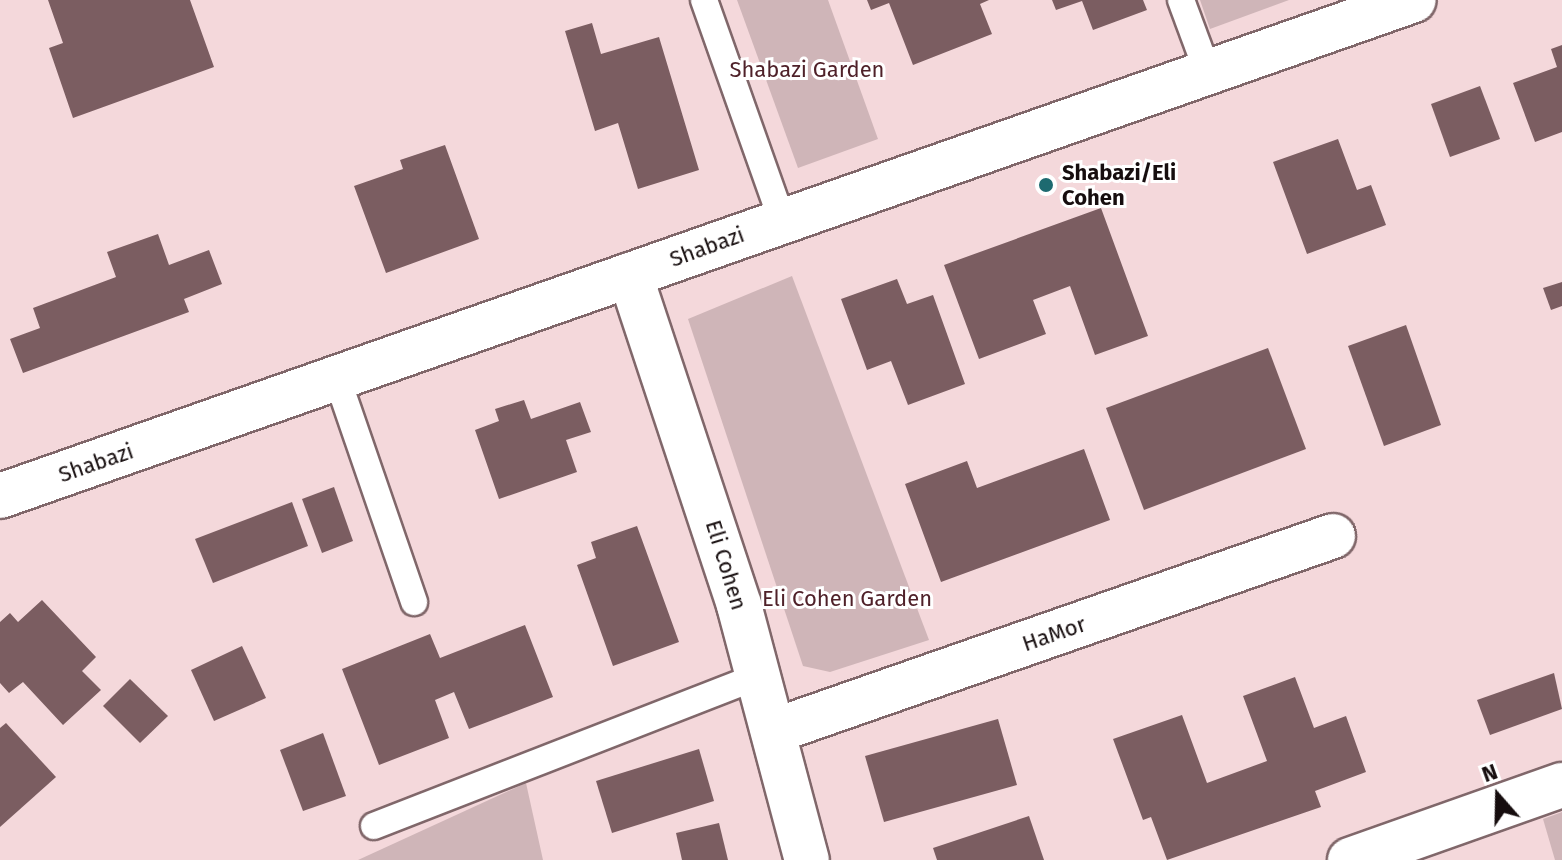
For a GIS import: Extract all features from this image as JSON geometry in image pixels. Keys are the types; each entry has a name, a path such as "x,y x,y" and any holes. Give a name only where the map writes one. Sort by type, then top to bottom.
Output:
{"street":[{"name":"Shabazi","path":"0,496 1414,0"},
{"name":"Eli Cohen","path":"630,275 759,676 807,860"},
{"name":"HaMor","path":"774,731 1333,536"},
{"path":"1350,860 1562,785"}],"lane":[{"path":"704,0 782,220"},
{"path":"1181,0 1208,73"},
{"path":"337,378 414,602"},
{"path":"374,826 759,676"}],"green space":[{"name":"Shabazi Garden","path":"737,0 828,0 878,139 798,168"},
{"path":"1200,0 1289,0 1210,29"},
{"name":"Eli Cohen Garden","path":"792,276 929,640 830,672 803,666 688,319"},
{"path":"526,783 543,860 358,860"},
{"path":"1562,812 1562,860 1555,860 1543,819"}],"building":[{"path":"48,0 190,0 214,67 73,118 49,48 63,43"},
{"path":"867,0 989,0 980,4 992,34 913,65 889,3 871,10"},
{"path":"1052,0 1143,0 1147,10 1093,30 1082,1 1056,10"},
{"path":"592,23 601,54 659,37 699,170 638,189 618,123 595,131 565,31"},
{"path":"1562,45 1562,132 1535,142 1513,83 1557,67 1551,49"},
{"path":"1480,86 1500,139 1450,157 1431,104"},
{"path":"1338,139 1357,190 1371,185 1386,225 1307,254 1273,162"},
{"path":"445,145 479,239 386,273 354,186 403,169 400,160"},
{"path":"1101,208 1148,336 1095,355 1070,286 1033,300 1046,334 979,359 944,265"},
{"path":"158,234 169,265 209,250 222,284 184,299 189,312 23,373 10,339 40,328 33,308 116,277 107,252"},
{"path":"897,279 907,304 933,295 965,384 908,405 891,361 867,370 841,299"},
{"path":"1562,282 1562,306 1551,310 1543,288"},
{"path":"1406,325 1441,425 1384,446 1348,346"},
{"path":"1268,348 1306,449 1144,510 1106,408"},
{"path":"524,400 531,419 580,402 591,432 566,440 577,472 499,499 475,430 499,421 495,409"},
{"path":"1084,449 1110,520 941,582 905,484 967,461 977,488"},
{"path":"334,487 353,541 322,553 302,499"},
{"path":"292,502 308,546 213,583 195,539"},
{"path":"637,526 679,642 613,666 577,565 596,558 591,542"},
{"path":"42,600 96,657 82,671 101,690 63,725 23,682 9,693 0,683 0,622 10,613 18,622"},
{"path":"525,625 553,697 469,729 454,692 435,700 449,738 379,765 342,669 430,634 440,658"},
{"path":"242,646 266,698 214,721 191,670"},
{"path":"1554,673 1562,709 1490,735 1477,700"},
{"path":"1295,677 1314,728 1346,716 1366,772 1315,791 1321,807 1167,860 1151,817 1143,820 1113,739 1182,715 1207,783 1267,761 1243,696"},
{"path":"130,679 168,716 140,743 103,706"},
{"path":"998,719 1017,785 884,822 865,756"},
{"path":"6,723 56,777 0,827 0,728"},
{"path":"323,733 346,796 303,811 280,750"},
{"path":"699,749 714,801 612,833 596,781"},
{"path":"1029,816 1044,860 937,860 933,848"},
{"path":"719,823 728,860 682,860 676,833"}],"place":[{"name":"Shabazi/Eli Cohen","path":"1046,185"}]}
